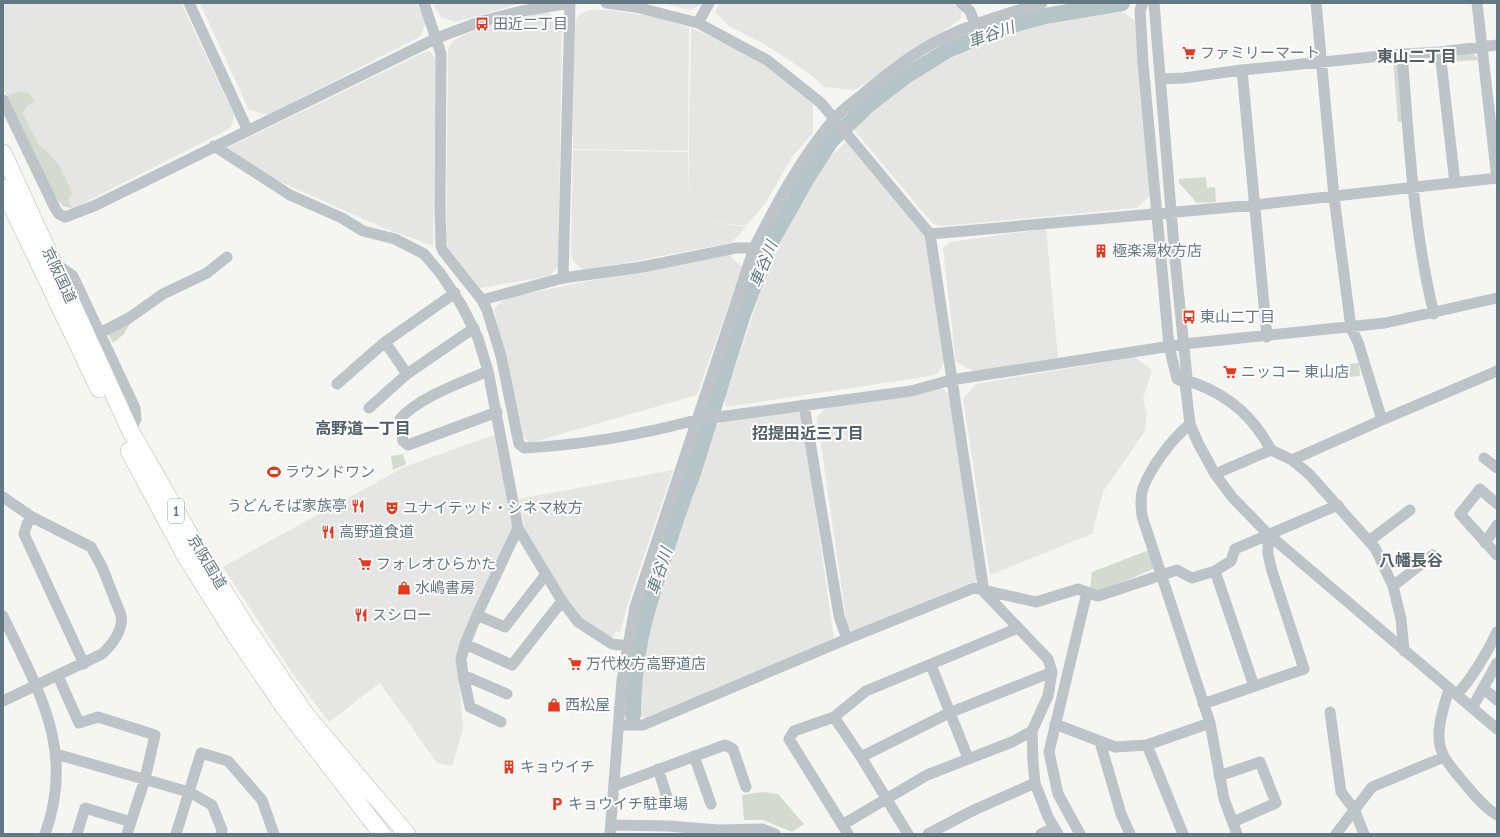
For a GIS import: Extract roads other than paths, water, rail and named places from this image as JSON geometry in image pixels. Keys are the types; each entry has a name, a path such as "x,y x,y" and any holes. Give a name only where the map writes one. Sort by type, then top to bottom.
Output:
{"highway":[{"name":"京阪国道","path":"3,153 130,430 203,558 247,628 306,715 407,834"},
{"name":"京阪国道","path":"3,188 120,434 186,557 235,635 284,708 382,834"}],"street":[{"path":"189,3 248,131"},
{"path":"424,3 437,38 441,54 441,246 456,269 482,300 487,310 501,356 519,444 524,448 556,446 664,428 700,419 911,391 951,380 1169,346 1385,324 1434,314 1497,298"},
{"path":"3,100 55,208 59,214 65,217 94,206 437,38 482,21 522,11 570,3 563,278"},
{"path":"606,3 636,7 698,24 767,60 821,103 930,234 984,592 1048,658 1052,672 1048,696 1032,731 1035,784 1056,831 1040,834"},
{"path":"698,24 709,3"},
{"path":"961,3 970,11 975,24"},
{"path":"775,834 762,829 718,832 611,830 622,680 635,606 700,419 754,248 796,173 837,123 911,57 932,44 975,24 1042,3"},
{"path":"1143,3 1140,10 1143,63 1169,346 1177,379 1195,383 1224,396 1240,407 1265,439 1271,450 1292,460 1309,474 1376,548 1393,586 1401,619 1404,651"},
{"path":"1154,3 1171,212 1187,377 1185,382 1190,424 1198,443 1215,474 1232,497 1268,534 1497,729"},
{"path":"1316,3 1334,197 1351,328 1358,342 1382,420"},
{"path":"930,234 1255,205 1497,179 1477,3"},
{"path":"1160,79 1184,78 1242,70 1402,54 1440,52 1497,45"},
{"path":"1440,52 1455,183"},
{"path":"1402,54 1413,188 1429,293 1434,314"},
{"path":"1242,70 1267,337"},
{"path":"214,146 290,195 342,218 363,231 395,239 424,254 455,293 474,328 488,371 518,528 562,601 578,622 612,644 628,646"},
{"path":"482,300 563,278 642,267 736,248 754,248"},
{"path":"100,333 129,318 163,294 207,273 227,257"},
{"path":"53,261 73,276 135,408 136,419 130,430"},
{"path":"337,384 385,342 455,293"},
{"path":"369,408 407,374 474,328"},
{"path":"385,342 407,374"},
{"path":"488,371 429,398 406,412 400,419 402,441 408,445 497,412"},
{"path":"1292,460 1497,371"},
{"path":"804,405 839,616 846,639"},
{"path":"1190,424 1178,434 1155,466 1143,488 1140,502 1142,516 1210,724 1224,798 1237,834"},
{"path":"1215,474 1271,450"},
{"path":"1484,458 1497,468"},
{"path":"1497,504 1480,489 1460,514 1497,555"},
{"path":"3,497 32,517 91,547 102,567 121,615 123,624 109,648 102,654 84,664 3,701"},
{"path":"619,725 643,725 846,639 974,588 984,592 1036,602 1078,589 1098,596 1161,574 1177,570 1192,578 1215,570 1231,561 1235,549 1338,505"},
{"path":"1369,541 1410,510"},
{"path":"32,517 26,524 24,534 84,664"},
{"path":"1485,543 1497,525"},
{"path":"501,722 470,707 461,659 465,644 477,615 518,528"},
{"path":"1203,704 1304,668 1272,570 1268,554 1268,534"},
{"path":"1393,586 1433,555"},
{"path":"1215,570 1254,686"},
{"path":"477,615 505,627 546,574"},
{"path":"1080,834 1058,794 1049,752 1087,592"},
{"path":"465,644 512,664 562,601"},
{"path":"3,616 36,686 51,725 57,768 54,801 45,834"},
{"path":"1018,628 866,691 834,716 794,731 789,739 845,829 885,798 926,775 1012,742 1032,731"},
{"path":"1497,632 1485,656 1453,692 1440,728 1440,742 1444,757 1489,811 1497,815"},
{"path":"1472,708 1497,663"},
{"path":"931,665 968,758"},
{"path":"861,757 950,713 1052,672"},
{"path":"463,675 507,694"},
{"path":"58,676 79,723 98,717 155,735 145,779 128,834"},
{"path":"1483,688 1497,700"},
{"path":"1330,712 1341,792 1354,809 1364,834"},
{"path":"834,716 908,834"},
{"path":"1055,724 1115,747 1148,745 1210,724"},
{"path":"1100,742 1122,814 1130,834"},
{"path":"614,786 725,745 733,749 746,787"},
{"path":"1148,745 1183,834"},
{"path":"176,834 201,753 228,761 262,800 274,834"},
{"path":"56,754 189,792 212,805 222,830 221,834"},
{"path":"694,756 711,804"},
{"path":"1336,834 1372,787 1444,757"},
{"path":"1219,776 1260,762 1276,803 1233,822"},
{"path":"658,769 668,800"},
{"path":"928,834 974,810 1035,784"},
{"path":"77,834 85,808 131,822"}],"waterway":[{"name":"車谷川","path":"633,715 637,656 645,620 743,314 770,244 807,178 831,141 867,106 906,76 948,50 999,29 1045,16 1122,3"}],"place":[{"name":"田近二丁目","path":"482,24"},
{"name":"ファミリーマート","path":"1189,53"},
{"name":"極楽湯枚方店","path":"1101,251"},
{"name":"東山二丁目","path":"1189,317"},
{"name":"ニッコー 東山店","path":"1230,372"},
{"name":"ラウンドワン","path":"274,472"},
{"name":"うどんそば家族亭","path":"358,506"},
{"name":"ユナイテッド・シネマ枚方","path":"392,508"},
{"name":"高野道食道","path":"328,532"},
{"name":"フォレオひらかた","path":"365,564"},
{"name":"水嶋書房","path":"404,588"},
{"name":"スシロー","path":"361,615"},
{"name":"万代枚方高野道店","path":"575,664"},
{"name":"西松屋","path":"554,705"},
{"name":"キョウイチ","path":"509,767"},
{"name":"キョウイチ駐車場","path":"557,804"}],"district":[{"name":"東山二丁目","path":"1417,56"},
{"name":"高野道一丁目","path":"363,428"},
{"name":"招提田近三丁目","path":"808,433"},
{"name":"八幡長谷","path":"1411,560"}]}
